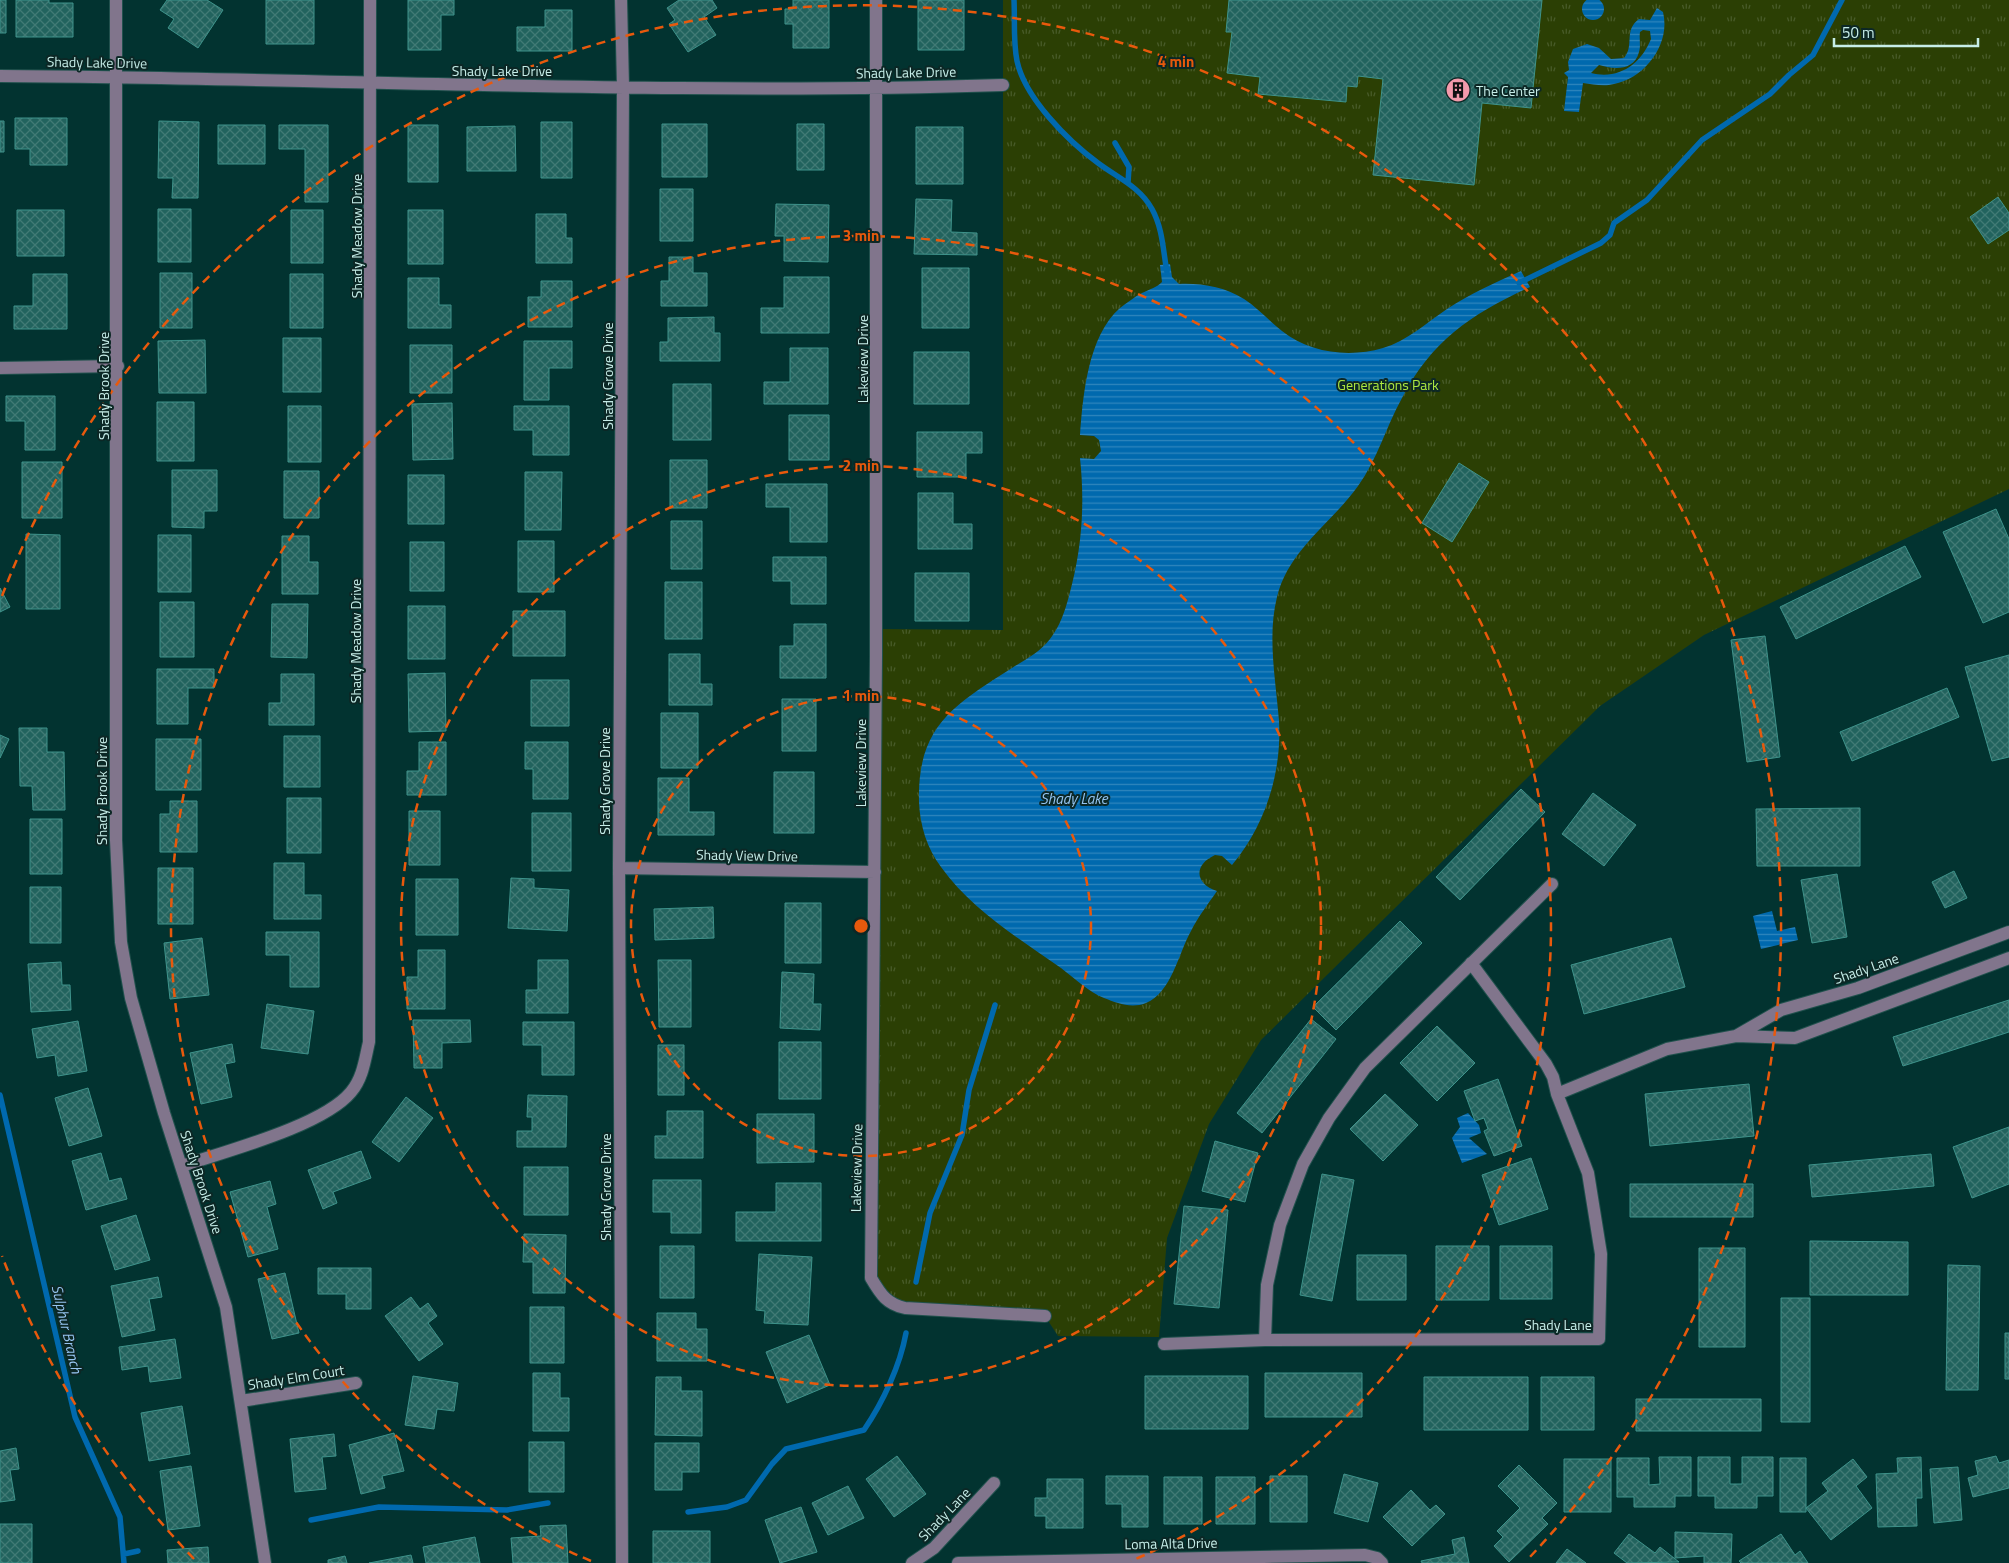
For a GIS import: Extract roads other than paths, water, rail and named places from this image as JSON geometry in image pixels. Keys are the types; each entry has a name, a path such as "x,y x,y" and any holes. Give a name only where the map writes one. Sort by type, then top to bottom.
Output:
{"street":[{"name":"Shady Brook Drive","path":"116,0 118,77 116,840 121,942 131,998 226,1307 265,1563"},
{"name":"Shady Meadow Drive","path":"182,1166 297,1126 333,1110 352,1091 362,1072 369,1042 370,0"},
{"name":"Shady Grove Drive","path":"621,0 623,86 619,868 622,1563"},
{"name":"Lakeview Drive","path":"876,0 875,872 871,1278 881,1295 891,1305 905,1308 1046,1316"},
{"name":"Shady Lake Drive","path":"0,76 118,77 371,84 877,89 1003,85"},
{"path":"0,368 118,366"},
{"name":"Shady View Drive","path":"619,868 875,872"},
{"path":"1265,1340 1267,1284 1273,1255 1290,1193 1316,1138 1340,1101 1365,1068 1552,884"},
{"name":"Shady Lane","path":"1736,1036 1781,1010 1858,988 2009,932"},
{"name":"Shady Lane","path":"1557,1094 1667,1049 1736,1036 1795,1038 2009,958"},
{"name":"Shady Lane","path":"1164,1344 1265,1340 1599,1339 1601,1254 1588,1173 1557,1094 1553,1077 1546,1064 1471,963"},
{"name":"Shady Elm Court","path":"241,1401 356,1383"},
{"name":"Shady Lane","path":"912,1563 934,1548 994,1482"},
{"name":"Loma Alta Drive","path":"958,1563 1187,1560 1365,1555 1377,1558 1382,1563"}],"water":[{"path":"1593,-2 1603,5 1604,9 1597,19 1593,20 1583,13 1582,9 1589,-1"},
{"path":"1657,8 1663,12 1663,36 1653,58 1645,67 1636,75 1614,84 1583,83 1579,112 1564,111 1568,77 1564,73 1569,70 1568,62 1573,49 1587,44 1599,48 1611,59 1624,58 1629,48 1631,28 1639,19 1650,20","holes":["1643,30 1650,31 1651,39 1647,48 1635,63 1628,68 1611,74 1591,73 1599,65 1616,68 1628,66 1636,58 1640,50 1640,32"]},
{"name":"Shady Lake","path":"1170,264 1172,277 1179,284 1204,285 1229,291 1259,310 1277,327 1293,338 1317,349 1343,353 1370,351 1392,345 1465,298 1521,271 1530,287 1472,319 1455,331 1426,360 1402,398 1365,476 1347,500 1312,538 1291,565 1283,580 1274,612 1272,643 1279,741 1278,760 1269,798 1254,833 1232,865 1222,856 1215,855 1208,859 1200,869 1201,879 1204,884 1217,891 1186,940 1173,972 1162,990 1155,998 1146,1003 1130,1005 1104,998 1087,989 996,922 953,882 936,860 925,836 919,802 920,776 925,754 932,736 943,720 973,694 1037,652 1054,634 1059,624 1069,596 1080,544 1082,493 1080,458 1094,459 1101,451 1099,440 1094,436 1080,435 1083,402 1094,350 1109,320 1131,300 1162,282 1160,265"},
{"path":"1772,911 1777,931 1795,927 1798,940 1761,949 1753,916"},
{"path":"1468,1113 1479,1125 1481,1133 1469,1138 1487,1154 1462,1163 1452,1138 1460,1127 1457,1118"}],"waterway":[{"path":"1014,0 1017,61 1029,89 1038,104 1061,131 1086,154 1128,183 1147,201 1158,224 1167,272"},
{"path":"1519,283 1601,243 1610,235 1614,223 1647,200 1702,140 1770,94 1813,55 1842,0"},
{"path":"1115,143 1129,167 1128,183"},
{"path":"916,1282 930,1213 962,1135 969,1090 995,1005"},
{"name":"Sulphur Branch","path":"0,1095 75,1417 120,1517 124,1563"},
{"path":"688,1512 727,1507 746,1500 772,1464 786,1449 864,1430 878,1408 890,1383 900,1358 906,1333"},
{"path":"311,1520 379,1507 507,1510 548,1503"},
{"path":"124,1554 138,1551"}],"place":[{"name":"The Center","path":"1458,90"}],"park label":[{"name":"Generations Park","path":"1388,384"}]}
